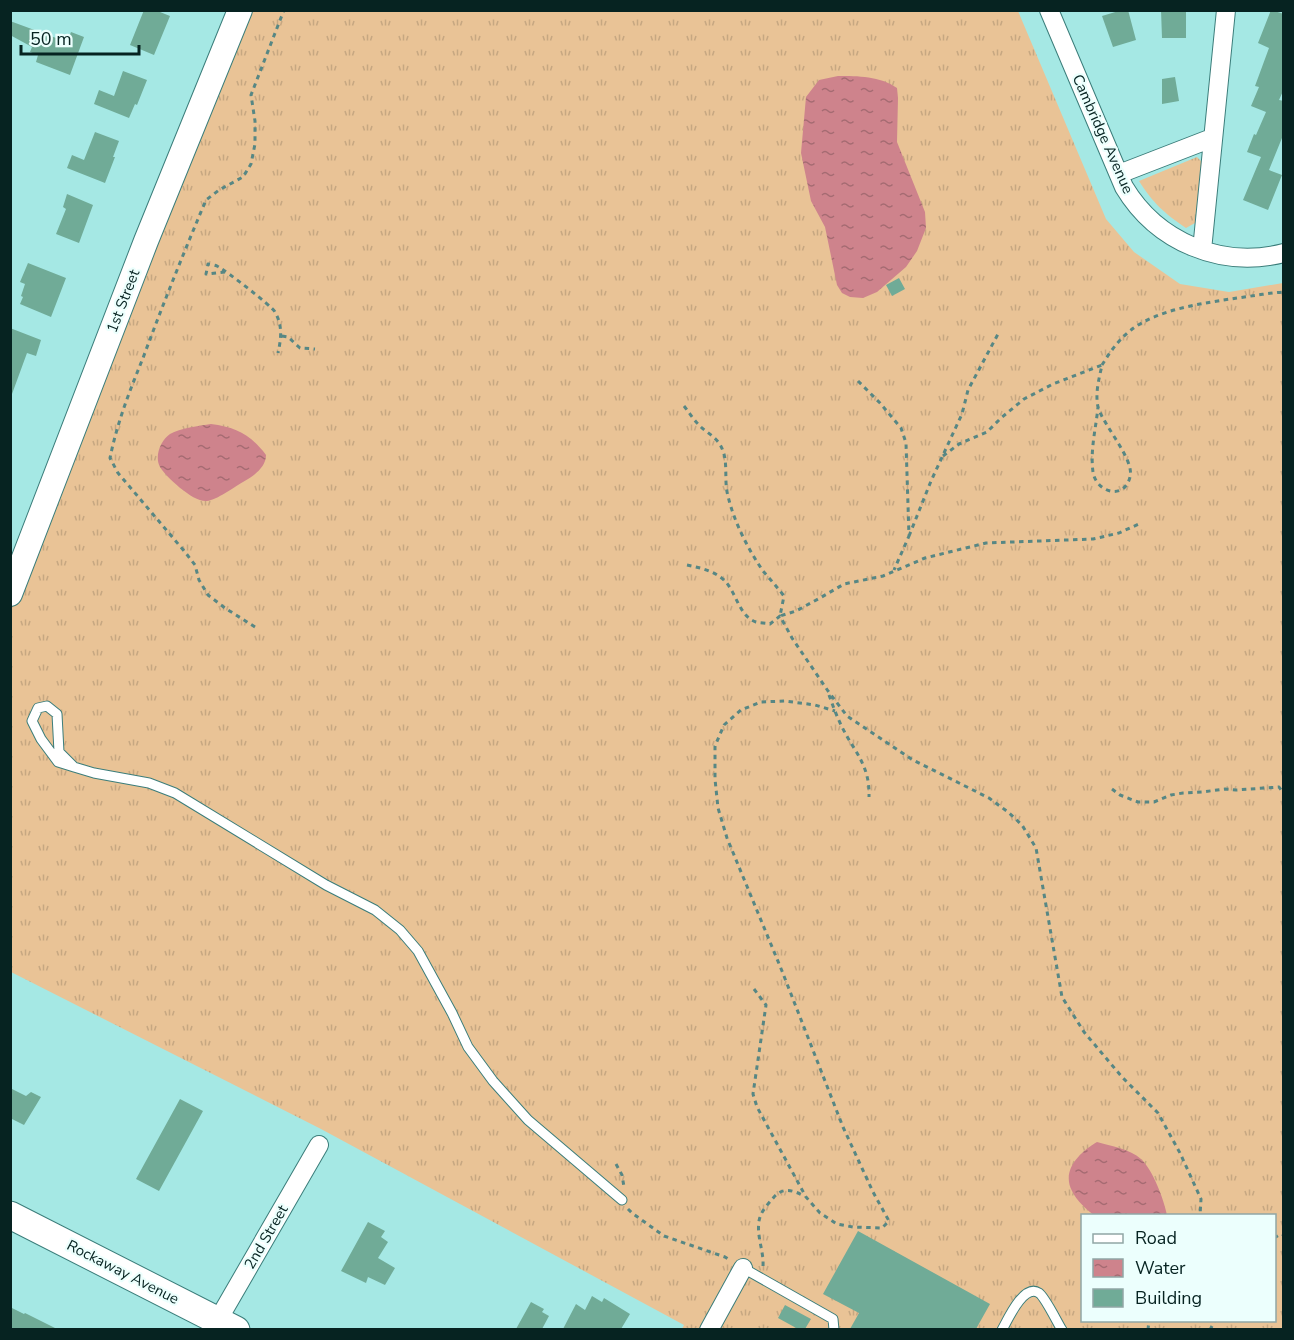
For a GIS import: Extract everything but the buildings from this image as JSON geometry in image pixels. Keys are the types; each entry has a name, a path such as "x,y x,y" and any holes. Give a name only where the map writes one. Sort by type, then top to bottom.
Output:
{"main road":[{"name":"Rockaway Avenue","path":"10,1215 223,1326"}],"street":[{"name":"1st Street","path":"10,594 146,241 240,10"},
{"name":"Cambridge Avenue","path":"1049,10 1124,187 1144,213 1180,241 1222,256 1258,258 1284,253"},
{"path":"1202,250 1226,10"},
{"path":"1119,174 1212,138"},
{"name":"2nd Street","path":"223,1326 319,1145"},
{"path":"710,1329 742,1268"}],"lane":[{"path":"74,767 59,752 57,714 47,706 38,708 32,721 41,740 58,762 74,767 94,773 149,783 175,793 326,885 383,916 400,930 418,951 468,1047 493,1081 528,1120 622,1200"},
{"path":"742,1268 833,1319 834,1329"},
{"path":"1002,1329 1022,1297 1034,1291 1043,1297 1062,1329"}],"path":[{"path":"255,627 225,609 208,595 195,565 118,474 110,458 123,411 206,200 243,177 251,164 255,144 255,121 251,95 284,10"},
{"path":"225,272 206,274 206,269 208,264 216,265 274,309 282,336 278,353"},
{"path":"1098,407 1129,464 1131,475 1128,484 1122,490 1113,492 1104,489 1098,483 1093,474 1092,454 1098,407 1097,390 1102,365 1121,338 1133,328 1153,318 1192,305 1284,292"},
{"path":"894,570 962,414 968,390 998,334"},
{"path":"282,336 300,348 315,349"},
{"path":"943,456 959,444 987,432 1024,399 1053,384 1102,365"},
{"path":"858,381 901,428 906,443 909,536"},
{"path":"684,406 698,425 718,442 723,452 726,466 725,483 736,522 764,572 784,596 780,616 792,638 847,716 913,760 989,798 1022,825 1036,848 1062,996 1084,1032 1122,1077 1158,1113 1180,1153 1201,1200 1200,1214"},
{"path":"687,565 715,573 727,583 745,615 756,622 770,624 780,616 844,584 883,576 925,558 986,543 1093,539 1119,533 1141,523"},
{"path":"828,691 843,728 865,767 869,797"},
{"path":"754,990 766,1005 753,1094 757,1107 806,1197 820,1213 837,1224 882,1228 890,1221 873,1192 843,1127 726,838 718,808 715,778 715,746 724,725 741,710 761,702 785,701 815,705 835,711"},
{"path":"1112,789 1138,802 1154,802 1171,795 1225,789 1279,787 1284,794"},
{"path":"616,1164 622,1175 625,1192 622,1200 632,1213 664,1236 725,1257 742,1268"},
{"path":"762,1279 760,1217 778,1192 795,1191 806,1197"}],"green space":[{"path":"237,11 1018,11 1106,219 1134,252 1180,284 1229,292 1283,283 1283,1329 682,1329 684,1325 321,1129 11,972 10,593"},
{"path":"1197,157 1202,162 1195,223 1186,228 1159,207 1139,181"}],"water":[{"path":"838,76 876,79 897,88 897,142 925,212 926,228 917,251 906,267 877,292 863,298 850,297 842,293 837,285 825,227 811,201 801,153 806,97 819,80"},
{"path":"211,424 228,427 242,433 255,442 266,455 259,471 247,480 216,498 201,501 188,494 168,477 158,463 158,453 161,444 170,434"},
{"path":"1097,1142 1126,1150 1141,1159 1154,1178 1167,1214 1093,1214 1076,1198 1069,1183 1074,1162"}]}
